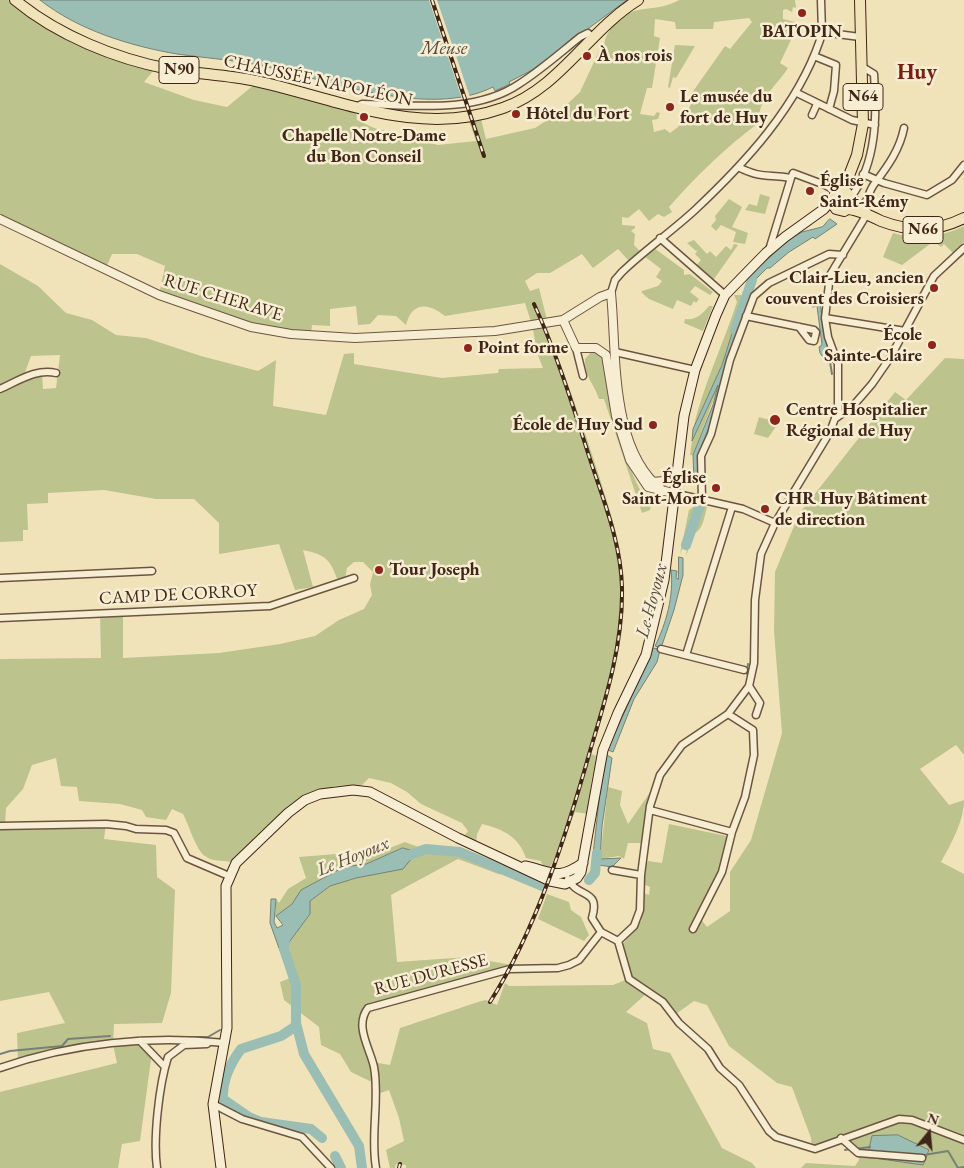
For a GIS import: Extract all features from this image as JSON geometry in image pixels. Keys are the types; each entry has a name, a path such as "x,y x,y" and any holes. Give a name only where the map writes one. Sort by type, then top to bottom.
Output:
{"main road":[{"name":"CHAUSSÉE NAPOLÉON","path":"16,0 44,21 73,37 140,62 169,69 255,81 397,117 436,120 467,117 502,109 524,100 551,80 597,34"},
{"name":"N90","path":"597,34 638,0"},
{"name":"N64","path":"843,200 857,155 863,124 860,0"},
{"name":"N66","path":"843,200 893,225 923,230 941,228 964,218"},
{"path":"221,1168 213,1104 225,1043 226,886 236,863 288,813 305,800 320,794 353,790 370,792 458,838 511,863 568,878 586,864 603,750 649,646 664,580 675,472 684,416 695,370 725,295 769,250 796,228 824,209 843,200"}],"street":[{"path":"663,490 652,482 635,456 626,430 618,392 615,352 611,293 615,280 632,262 694,211 738,166 797,93 814,56 822,32 821,0"},
{"path":"822,32 860,37"},
{"path":"356,107 362,104 449,104 496,96 519,85 580,37 588,33 597,34"},
{"path":"814,56 836,65 834,91 829,109"},
{"path":"769,250 793,173 806,177 843,200 864,174 875,125 874,74 861,66"},
{"path":"797,93 863,124 875,125"},
{"path":"812,115 817,104"},
{"path":"618,942 634,926 640,910 640,876 650,810 660,775 682,745 728,714 749,686 754,663 757,572 765,541 836,418 840,395 838,364 828,337 825,318 830,275 843,255 865,211 877,180 894,156 904,128"},
{"path":"864,174 877,180 927,195 945,186 964,165"},
{"path":"738,166 757,175 792,178"},
{"name":"RUE CHERAVE","path":"0,219 139,287 262,330 355,338 494,330 563,320"},
{"path":"660,238 725,295"},
{"path":"836,418 853,406 872,384 905,331 934,276 964,248"},
{"path":"702,500 701,456 711,434 730,360 754,296 768,283 829,254 843,255"},
{"path":"583,376 576,348 563,320 583,306 611,293"},
{"path":"746,316 799,327"},
{"path":"825,318 905,331"},
{"path":"576,348 596,348 606,354 616,416 625,449 643,482 648,487 732,507 775,523"},
{"path":"615,352 695,370"},
{"path":"0,389 35,373 48,371 56,373"},
{"path":"652,482 664,481 675,472"},
{"path":"686,655 732,507"},
{"name":"CAMP DE CORROY","path":"0,578 152,571"},
{"name":"CAMP DE CORROY","path":"0,618 270,606 354,578"},
{"path":"661,649 744,670"},
{"path":"749,686 760,703 756,715"},
{"path":"693,929 722,872 732,832 745,797 754,755 754,730 728,714"},
{"path":"650,810 732,832"},
{"path":"0,826 106,824 126,826 136,830 166,830 174,832 187,858 229,876"},
{"path":"612,870 640,876"},
{"path":"568,878 576,890 590,895 595,907 592,918 601,932 618,942 629,979 663,1002 679,1023 708,1049 720,1068 739,1085 776,1137 812,1149 899,1119 912,1120 964,1140"},
{"name":"RUE DURESSE","path":"376,1168 374,1148 374,1068 361,1024 363,1014 368,1008 510,969 558,968 569,965 579,960 601,932"},
{"path":"0,1068 85,1047 140,1041 209,1041 225,1043"},
{"path":"140,1041 165,1067"},
{"path":"158,1168 155,1150 165,1067 168,1057 184,1045 206,1044 209,1041"},
{"path":"213,1104 242,1119 302,1137 331,1168"},
{"path":"841,1138 858,1153 922,1158"}],"green space":[{"path":"0,0 8,0 108,56 153,71 144,82 194,100 227,107 255,84 356,110 357,120 374,128 438,145 476,141 468,118 481,119 486,139 535,128 558,113 580,92 601,47 604,47 605,39 612,27 628,14 661,7 679,0 795,0 796,8 793,7 792,12 786,9 783,10 783,19 799,23 780,63 788,68 764,100 759,115 760,122 724,151 690,184 669,207 672,212 664,217 658,214 649,221 639,209 628,218 622,217 622,225 635,226 631,231 635,234 634,245 640,251 629,261 618,249 593,268 582,254 550,273 537,273 525,281 530,291 539,288 547,320 531,322 525,303 445,316 433,309 422,307 412,312 406,325 396,316 378,315 370,324 358,325 356,306 330,309 330,326 312,325 311,336 277,332 159,295 165,266 137,254 112,254 105,270 0,219","holes":["749,18 752,22 730,49 725,46 689,97 693,101 678,127 670,133 665,129 654,132 652,120 658,119 660,113 657,112 654,116 640,114 647,88 652,88 660,38 654,36 655,19 675,22 676,29 713,29 714,22"]},
{"path":"675,45 695,46 676,78 673,77 670,88 668,87"},
{"path":"760,194 770,197 765,214 745,210 749,204 757,206"},
{"path":"729,199 742,207 732,227 748,233 745,244 733,242 736,232 721,225 716,231 711,226 716,220 715,216"},
{"path":"964,226 964,242 953,253 944,244 941,247 934,241 902,265 883,257 893,233 920,237 947,233"},
{"path":"694,240 707,254 710,251 716,257 726,246 731,250 734,244 738,245 714,279 707,277 695,267 701,260 695,254 698,250 696,251 687,243"},
{"path":"654,248 684,270 684,275 690,274 713,292 710,295 695,286 690,292 699,299 696,303 694,301 691,306 677,300 673,309 649,299 642,291 658,286 662,281 656,277 661,269 644,256"},
{"path":"0,264 38,286 66,313 92,320 116,335 146,338 201,356 258,371 276,360 273,406 326,415 344,354 354,353 354,364 442,378 498,373 499,369 543,368 537,353 533,329 547,328 568,384 608,505 619,545 623,572 624,607 622,629 614,671 591,754 597,756 591,783 589,814 575,812 549,870 543,868 541,861 526,858 515,839 503,831 482,824 477,834 476,844 463,837 468,831 462,823 421,804 407,792 391,783 369,778 362,785 335,786 304,796 231,862 211,859 202,853 183,814 172,809 166,820 146,817 142,810 120,804 79,801 77,787 61,786 56,758 32,765 23,789 6,808 5,825 106,824 104,839 156,845 157,877 175,890 171,993 162,1023 114,1024 113,1043 140,1041 152,1052 140,1141 122,1144 118,1168 0,1168 0,1092 117,1063 113,1044 18,1063 17,1033 65,1023 49,992 0,1001 0,659 101,658 100,614 123,613 123,658 219,653 280,644 315,636 339,620 364,609 372,595 370,585 373,572 363,562 354,562 347,568 345,579 338,581 326,559 303,550 313,587 295,590 279,544 219,554 219,523 194,499 156,499 104,490 48,493 48,503 27,504 28,530 23,530 23,541 0,542","holes":["60,355 56,388 43,389 42,372 23,378 31,356"]},
{"path":"734,295 745,295 743,302 747,303 741,319 737,319 722,365 693,429 702,397 737,302"},
{"path":"709,306 713,306 703,331 684,323 685,319 696,318"},
{"path":"591,352 601,354 605,361 607,386 623,454 639,488 651,505 650,510 642,513 604,399 599,399 586,370 585,359"},
{"path":"945,358 964,359 964,755 956,745 920,769 949,805 964,800 962,816 953,840 941,862 964,874 964,1168 801,1168 806,1163 855,1166 859,1160 858,1153 841,1138 812,1149 811,1138 792,1087 777,1083 729,1046 707,1005 694,1001 673,1016 648,992 626,1012 647,1023 653,1049 670,1053 722,1148 752,1163 756,1168 406,1168 406,1165 396,1164 395,1168 390,1168 386,1150 404,1141 399,1118 389,1090 378,1094 378,1085 351,1072 340,1054 321,1045 319,1027 284,1000 280,982 290,978 284,949 310,914 310,901 330,886 356,878 403,848 366,864 344,867 301,890 292,904 275,917 276,899 279,903 288,889 306,878 299,857 336,854 337,859 367,857 405,842 429,849 456,852 482,859 493,866 501,875 458,859 391,895 397,962 468,957 511,965 509,969 368,1008 361,1023 372,1062 390,1065 400,1028 481,1001 486,1000 497,1005 505,983 509,986 613,985 628,979 619,945 623,944 642,920 637,917 641,892 649,895 650,887 641,883 641,875 648,861 662,863 669,824 731,837 700,918 707,927 730,911 730,872 751,840 782,733 774,631 775,572 799,514 895,392 906,400"},
{"path":"716,385 719,385 693,455 690,455 692,441"},
{"path":"759,417 777,422 768,438 754,434"},
{"path":"696,505 707,507 702,525 694,534 686,556 689,534 680,554 689,510"},
{"path":"608,787 622,791 620,805 628,824 651,791 654,793 647,843 628,843 624,859 619,856 600,859"},
{"path":"547,894 569,902 571,910 581,917 589,935 584,941 538,919"}],"water":[{"name":"Meuse","path":"40,0 627,0 532,70 509,82 510,84 495,91 493,87 467,96 439,99 378,94 263,66 159,51 123,41 88,28 55,11"},
{"path":"830,219 837,224 815,239 813,237 789,252 770,268 767,268 756,279 750,293 746,293 750,276 787,241 802,232 822,227"},
{"path":"813,303 820,303 824,332 835,362 827,363 820,353 819,347 822,345 817,306 813,307"},
{"path":"737,319 741,319 727,360 713,417 698,456 699,482 694,482 693,455 713,405 718,385 692,441 693,429 722,365"},
{"path":"679,557 683,558 683,575 661,648 655,646 668,610 672,580 671,570 677,571 676,578 678,579"},
{"path":"654,648 660,650 657,662 634,699 613,752 608,750"},
{"path":"607,755 612,758 602,826 600,859 621,858 612,867 592,864 601,783"},
{"path":"403,848 417,852 403,869 356,878 330,886 310,901 310,914 284,949 280,951 270,923 271,899 276,899 274,922 277,928 283,925 276,916 292,904 301,890 344,867 366,864"},
{"path":"898,1135 929,1150 923,1165 867,1157 872,1136"}],"pier":[{"path":"429,0 437,0 470,97 462,99"}],"waterway":[{"name":"Le Hoyoux","path":"735,330 752,280"},
{"path":"830,362 832,374"},
{"name":"Le Hoyoux","path":"686,545 700,505"},
{"path":"747,670 748,664"},
{"name":"Le Hoyoux","path":"404,857 426,849 460,852 542,886"},
{"name":"Le Hoyoux","path":"589,880 595,873 597,853"},
{"name":"Le Hoyoux","path":"285,937 284,949 296,985 296,1023 304,1054 359,1146 362,1168"},
{"name":"Le Hoyoux","path":"296,1026 281,1036 241,1049 233,1060 228,1072 224,1085 223,1099 249,1117 261,1122 311,1129 322,1138"},
{"path":"179,1037 208,1037 220,1030"},
{"path":"0,1054 10,1051 62,1046 68,1039 110,1036"},
{"path":"855,1149 870,1147"},
{"path":"845,1150 850,1149"},
{"path":"924,1155 948,1151 958,1168 964,1167"},
{"name":"Le Hoyoux","path":"335,1156 341,1168"}],"railway":[{"path":"432,0 484,156"},
{"path":"490,1002 522,944 549,880 581,782 607,691 617,650 622,609 621,571 610,519 563,378 534,304"},
{"path":"399,1168 400,1164"}],"place":[{"name":"BATOPIN","path":"802,13"},
{"name":"À nos rois","path":"587,56"},
{"name":"Le musée du fort de Huy","path":"670,107"},
{"name":"Hôtel du Fort","path":"516,114"},
{"name":"Chapelle Notre-Dame du Bon Conseil","path":"364,117"},
{"name":"Église Saint-Rémy","path":"810,191"},
{"name":"Clair-Lieu, ancien couvent des Croisiers","path":"934,288"},
{"name":"École Sainte-Claire","path":"932,345"},
{"name":"Point forme","path":"468,348"},
{"name":"Centre Hospitalier Régional de Huy","path":"775,420"},
{"name":"École de Huy Sud","path":"653,425"},
{"name":"Église Saint-Mort","path":"716,488"},
{"name":"CHR Huy Bâtiment de direction","path":"765,509"},
{"name":"Tour Joseph","path":"379,570"}],"district":[{"name":"Huy","path":"917,73"}]}
